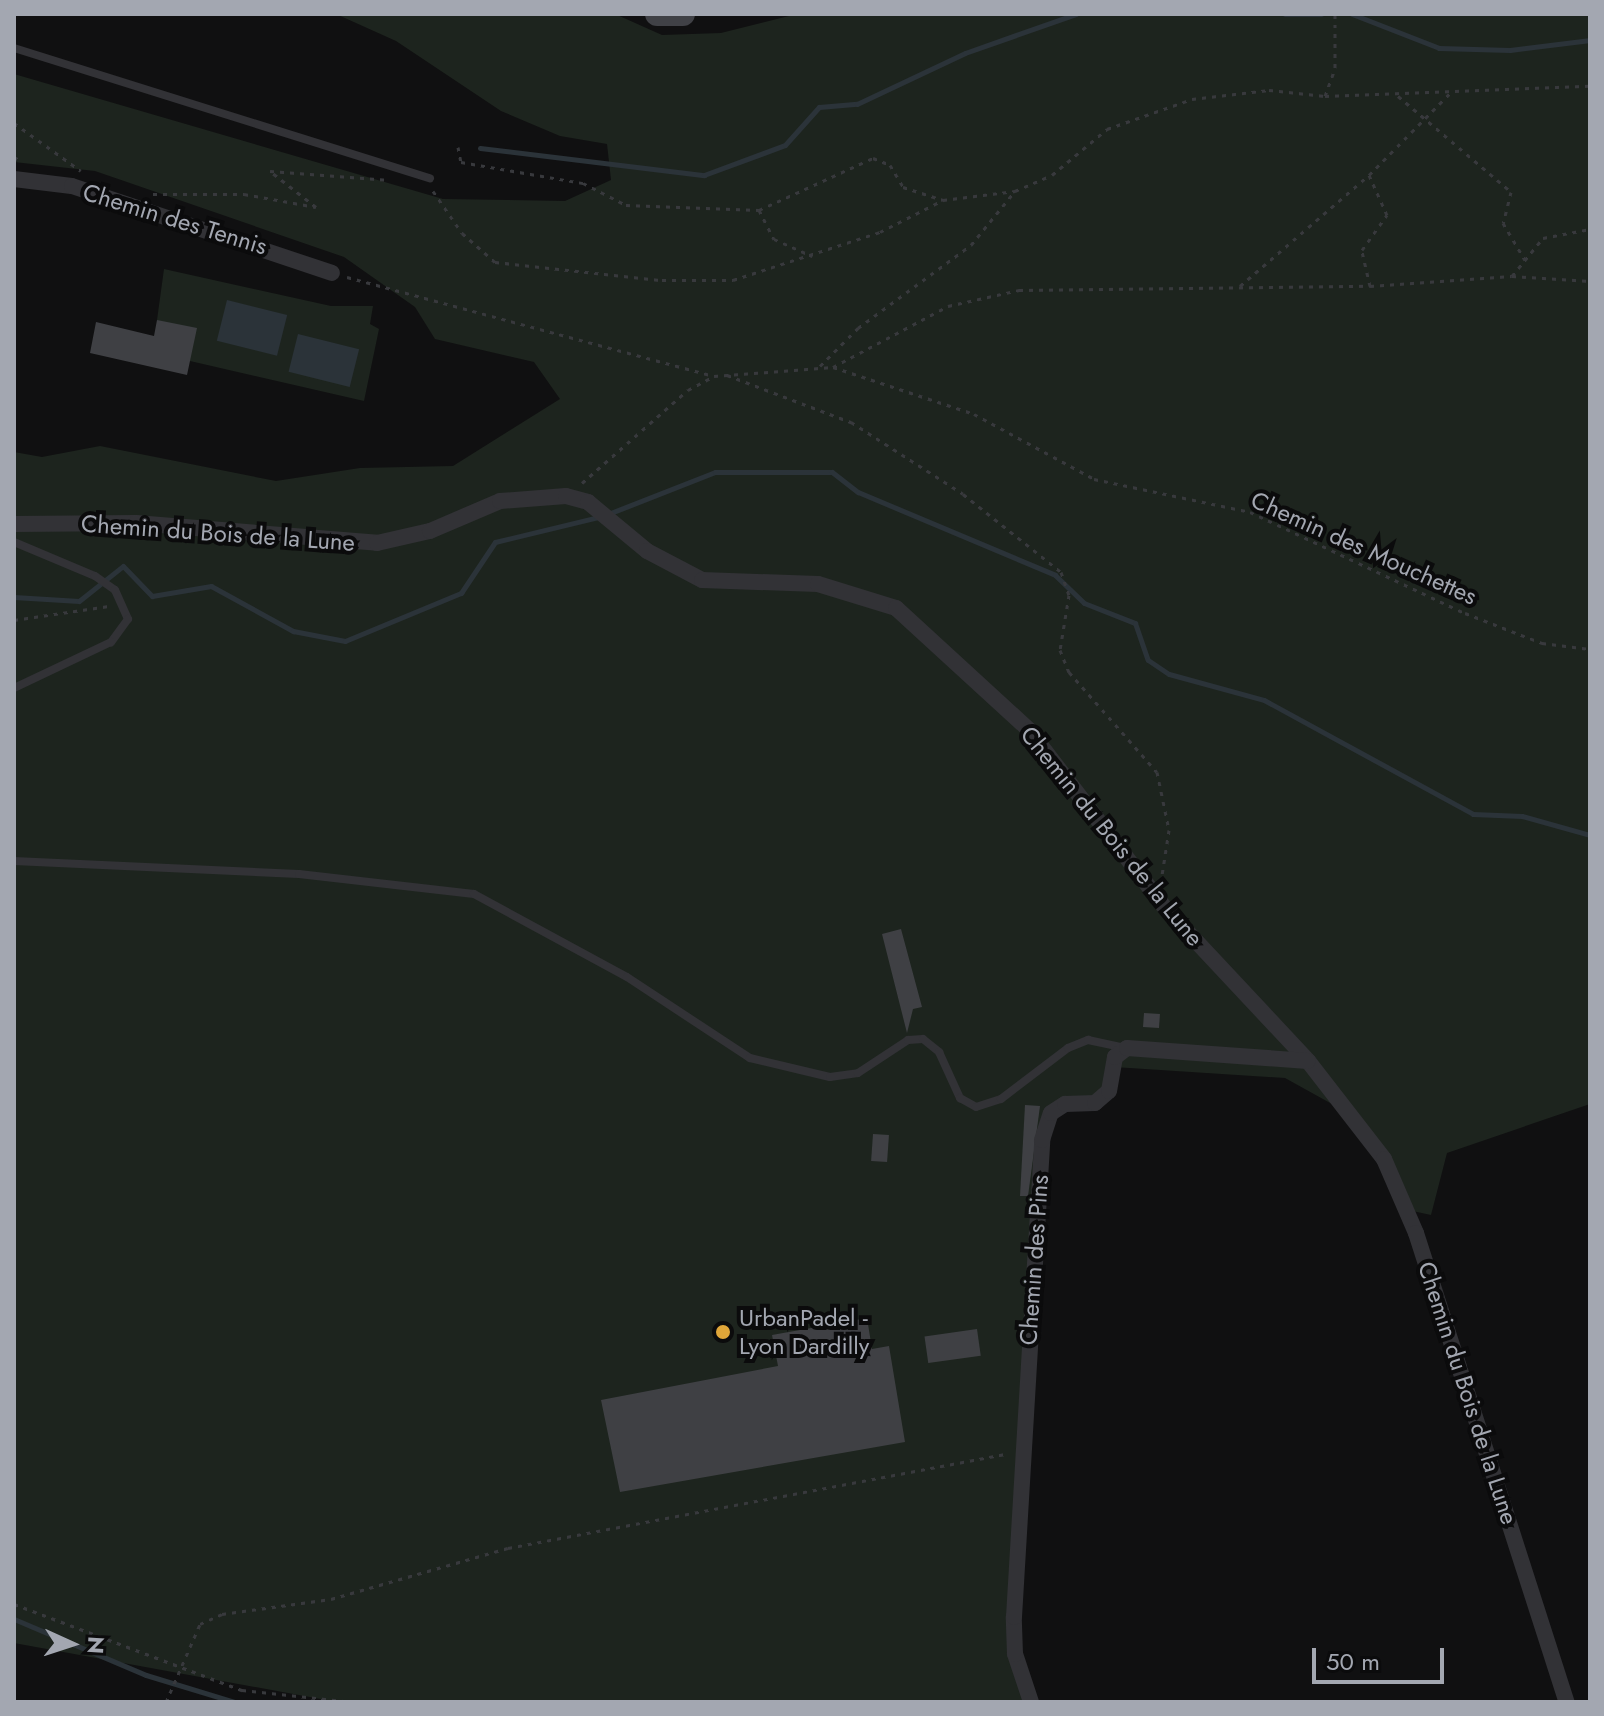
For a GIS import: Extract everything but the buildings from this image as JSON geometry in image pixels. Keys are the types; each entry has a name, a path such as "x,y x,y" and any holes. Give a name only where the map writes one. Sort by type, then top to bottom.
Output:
{"street":[{"path":"657,14 683,14"},
{"name":"Chemin des Tennis","path":"14,179 72,186 332,273"},
{"name":"Chemin du Bois de la Lune","path":"14,524 136,523 368,543 413,537 500,501 566,496 586,501 623,531 702,580 818,584 896,608 1029,730 1153,891 1308,1061 1399,1189 1567,1702"},
{"path":"1127,1048 1308,1061"},
{"name":"Chemin des Pins","path":"1031,1702 1014,1642 1042,1140 1051,1113 1065,1104 1095,1103 1109,1091 1115,1057 1127,1048"}],"lane":[{"path":"14,48 428,178"},
{"path":"14,542 95,576 115,590 125,604 124,633 14,688"},
{"path":"14,861 299,874 474,894 627,977 750,1058 830,1077 858,1073 908,1040 923,1039 939,1052 960,1098 976,1107 1001,1099 1068,1048 1088,1040 1127,1048"}],"path":[{"path":"1325,96 1335,68 1335,14"},
{"path":"1372,14 1380,14"},
{"path":"148,195 244,194 316,207 270,171 378,181 428,178 462,233 495,262 534,271 733,280 816,257 943,200 1015,191 1052,175 1107,129 1192,99 1269,90 1325,96 1590,86"},
{"path":"1240,286 1369,175 1451,92"},
{"path":"1395,94 1511,192 1503,223 1525,260"},
{"path":"14,123 52,145"},
{"path":"458,147 461,162 583,183 626,205 759,210 873,158 890,165 903,187 943,200"},
{"path":"1369,175 1387,215 1362,250 1370,286"},
{"path":"818,367 858,328 971,245 1015,191"},
{"path":"759,210 774,239 816,257"},
{"path":"1512,276 1543,238 1590,229"},
{"path":"332,273 714,376"},
{"path":"833,367 948,306 1019,290 1370,286 1512,276 1590,281"},
{"name":"Chemin des Mouchettes","path":"566,496 688,390 714,376 833,367 974,414 1094,479 1250,512 1465,613 1542,643 1590,649"},
{"path":"727,375 851,422 963,494 1061,572 1069,595 1060,650 1069,672 1133,737 1161,784 1169,842 1153,891"},
{"path":"14,620 125,604"},
{"path":"166,1702 177,1688 200,1624 222,1614 331,1599 508,1548 1025,1449"},
{"path":"14,1604 182,1670 242,1690 352,1702"}],"shaded area":[{"path":"336,14 615,14 662,35 721,33 797,14 1590,14 1590,1104 1447,1153 1431,1215 1408,1210 1350,1114 1285,1078 1114,1067 1109,1091 1051,1113 1014,1617 1031,1702 337,1702 14,1643 14,452 42,457 100,446 276,481 360,468 453,466 560,399 534,362 435,339 415,307 344,257 95,171 14,162 14,74 443,199 565,201 611,180 607,144 560,136 501,111 396,41"},
{"path":"164,269 331,306 373,306 370,324 379,329 364,401 190,361 157,320"},
{"path":"227,300 287,315 277,356 217,341"},
{"path":"298,334 359,349 350,387 289,372"}],"waterway":[{"path":"480,148 704,175 785,145 819,107 857,104 965,53 1076,14"},
{"path":"1285,14 1321,14"},
{"path":"1352,14 1439,48 1510,50 1590,40"},
{"path":"608,514 715,472 832,472 858,492 1055,575 1084,603 1135,623 1148,660 1169,674 1264,700 1473,814 1522,816 1590,835"},
{"path":"14,597 79,601 123,566 152,596 211,586 293,631 345,641 461,593 495,542 598,517"},
{"path":"14,1619 146,1675 235,1702"}],"place":[{"name":"UrbanPadel - Lyon Dardilly","path":"723,1332"}]}
